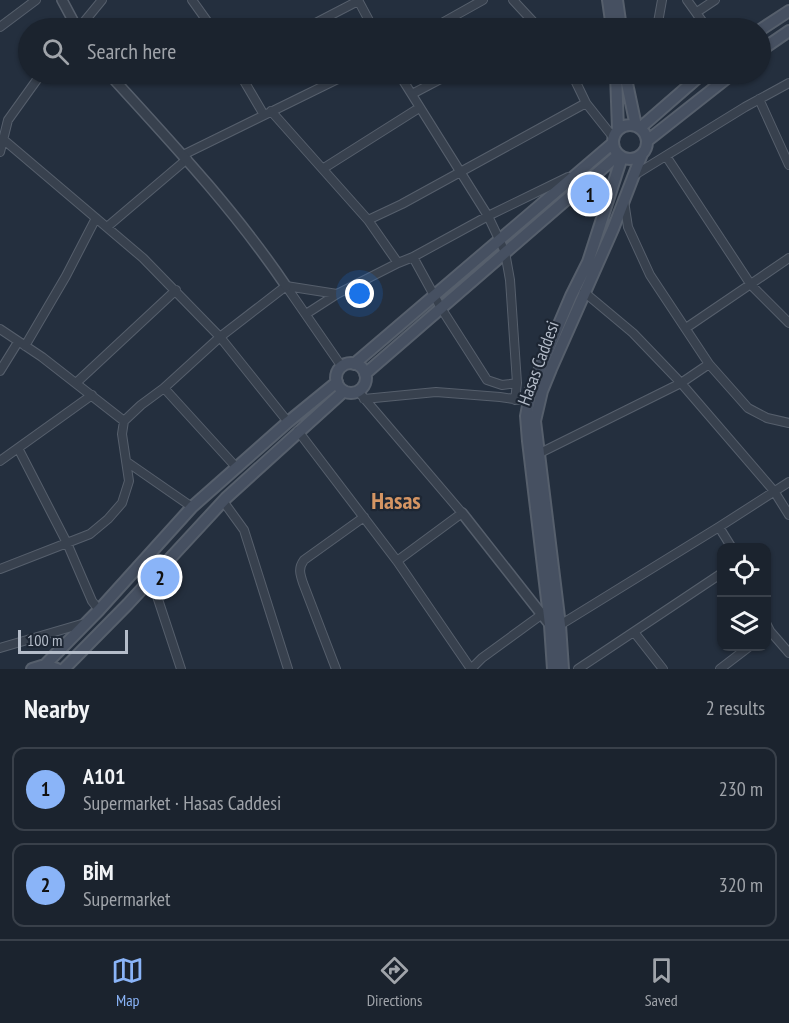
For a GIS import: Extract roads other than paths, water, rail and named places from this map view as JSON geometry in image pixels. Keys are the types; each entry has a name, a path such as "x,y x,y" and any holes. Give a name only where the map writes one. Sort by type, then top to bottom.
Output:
{"main road":[{"path":"608,0 611,18"},
{"path":"618,0 620,18"},
{"path":"771,23 789,12"},
{"path":"771,43 789,31"},
{"path":"616,84 615,136 620,156"},
{"path":"627,84 638,127"},
{"path":"638,127 690,84"},
{"path":"366,374 505,252 620,156 635,158 642,154 647,141 719,84"},
{"path":"354,364 580,171 627,125 638,127 644,132 647,141"},
{"name":"Hasas Caddesi","path":"553,669 555,626 535,421 537,408 548,376 610,236 642,154"},
{"name":"Hasas Caddesi","path":"563,669 526,416 528,401 542,362 588,262 620,156"},
{"path":"354,364 361,367 366,374 366,382 361,395 351,393 341,386 338,374 342,367 354,364"},
{"path":"32,669 45,664 99,610 192,507 288,422 341,386"},
{"path":"64,669 223,501 298,431 341,386"},
{"path":"45,664 57,669"}],"street":[{"path":"0,27 36,0"},
{"path":"62,0 72,18"},
{"path":"87,18 102,0"},
{"path":"192,0 205,18"},
{"path":"325,18 358,0 368,18"},
{"path":"451,18 483,0"},
{"path":"513,0 528,18"},
{"path":"659,18 662,0"},
{"path":"687,0 701,18"},
{"path":"697,12 715,0"},
{"path":"632,177 789,83"},
{"path":"0,152 8,120 34,84"},
{"path":"118,84 185,157 254,240 342,367"},
{"path":"247,84 267,113 324,168 368,220 398,262"},
{"path":"107,227 185,157 327,84"},
{"path":"406,84 488,216 505,252 510,280 517,382 515,400"},
{"path":"412,94 431,84"},
{"path":"577,84 586,104 615,136"},
{"path":"759,99 789,165"},
{"path":"368,220 402,204 586,104"},
{"path":"324,168 419,108"},
{"path":"4,140 143,258 176,290 220,337 288,422"},
{"path":"666,156 751,285 789,323"},
{"path":"306,314 398,262 413,257 488,216 580,171"},
{"path":"624,200 628,227 650,275 709,363 748,408 766,418 789,423"},
{"path":"0,371 22,344 66,276 96,218"},
{"path":"610,236 614,231 620,230 634,243"},
{"path":"413,257 441,308 487,380 502,385 517,382"},
{"path":"686,328 789,258"},
{"path":"0,569 90,534 108,519 122,503 129,481 122,434 124,421 220,337 286,286 338,294"},
{"path":"76,383 176,290"},
{"path":"584,292 633,333 681,384 774,491 789,515"},
{"path":"0,329 76,383 124,421"},
{"path":"538,454 681,384 709,363"},
{"path":"164,388 236,467"},
{"path":"361,395 436,392 528,401"},
{"path":"0,461 92,395"},
{"path":"361,395 462,513 541,615 555,626 789,482"},
{"path":"298,431 397,561 471,669 482,658 541,615"},
{"path":"18,448 99,610"},
{"path":"127,462 192,507"},
{"path":"223,501 244,530 288,669"},
{"path":"397,561 462,513"},
{"path":"336,669 303,583 300,565 364,517"},
{"path":"719,527 729,543"},
{"path":"578,669 717,576"},
{"path":"151,578 181,669"},
{"path":"0,648 86,623"},
{"path":"634,632 663,669"},
{"path":"771,632 789,653"},
{"path":"720,669 743,651"}],"place":[{"name":"A101","path":"590,194"},
{"name":"BİM","path":"160,577"}],"district":[{"name":"Hasas","path":"396,500"}]}
